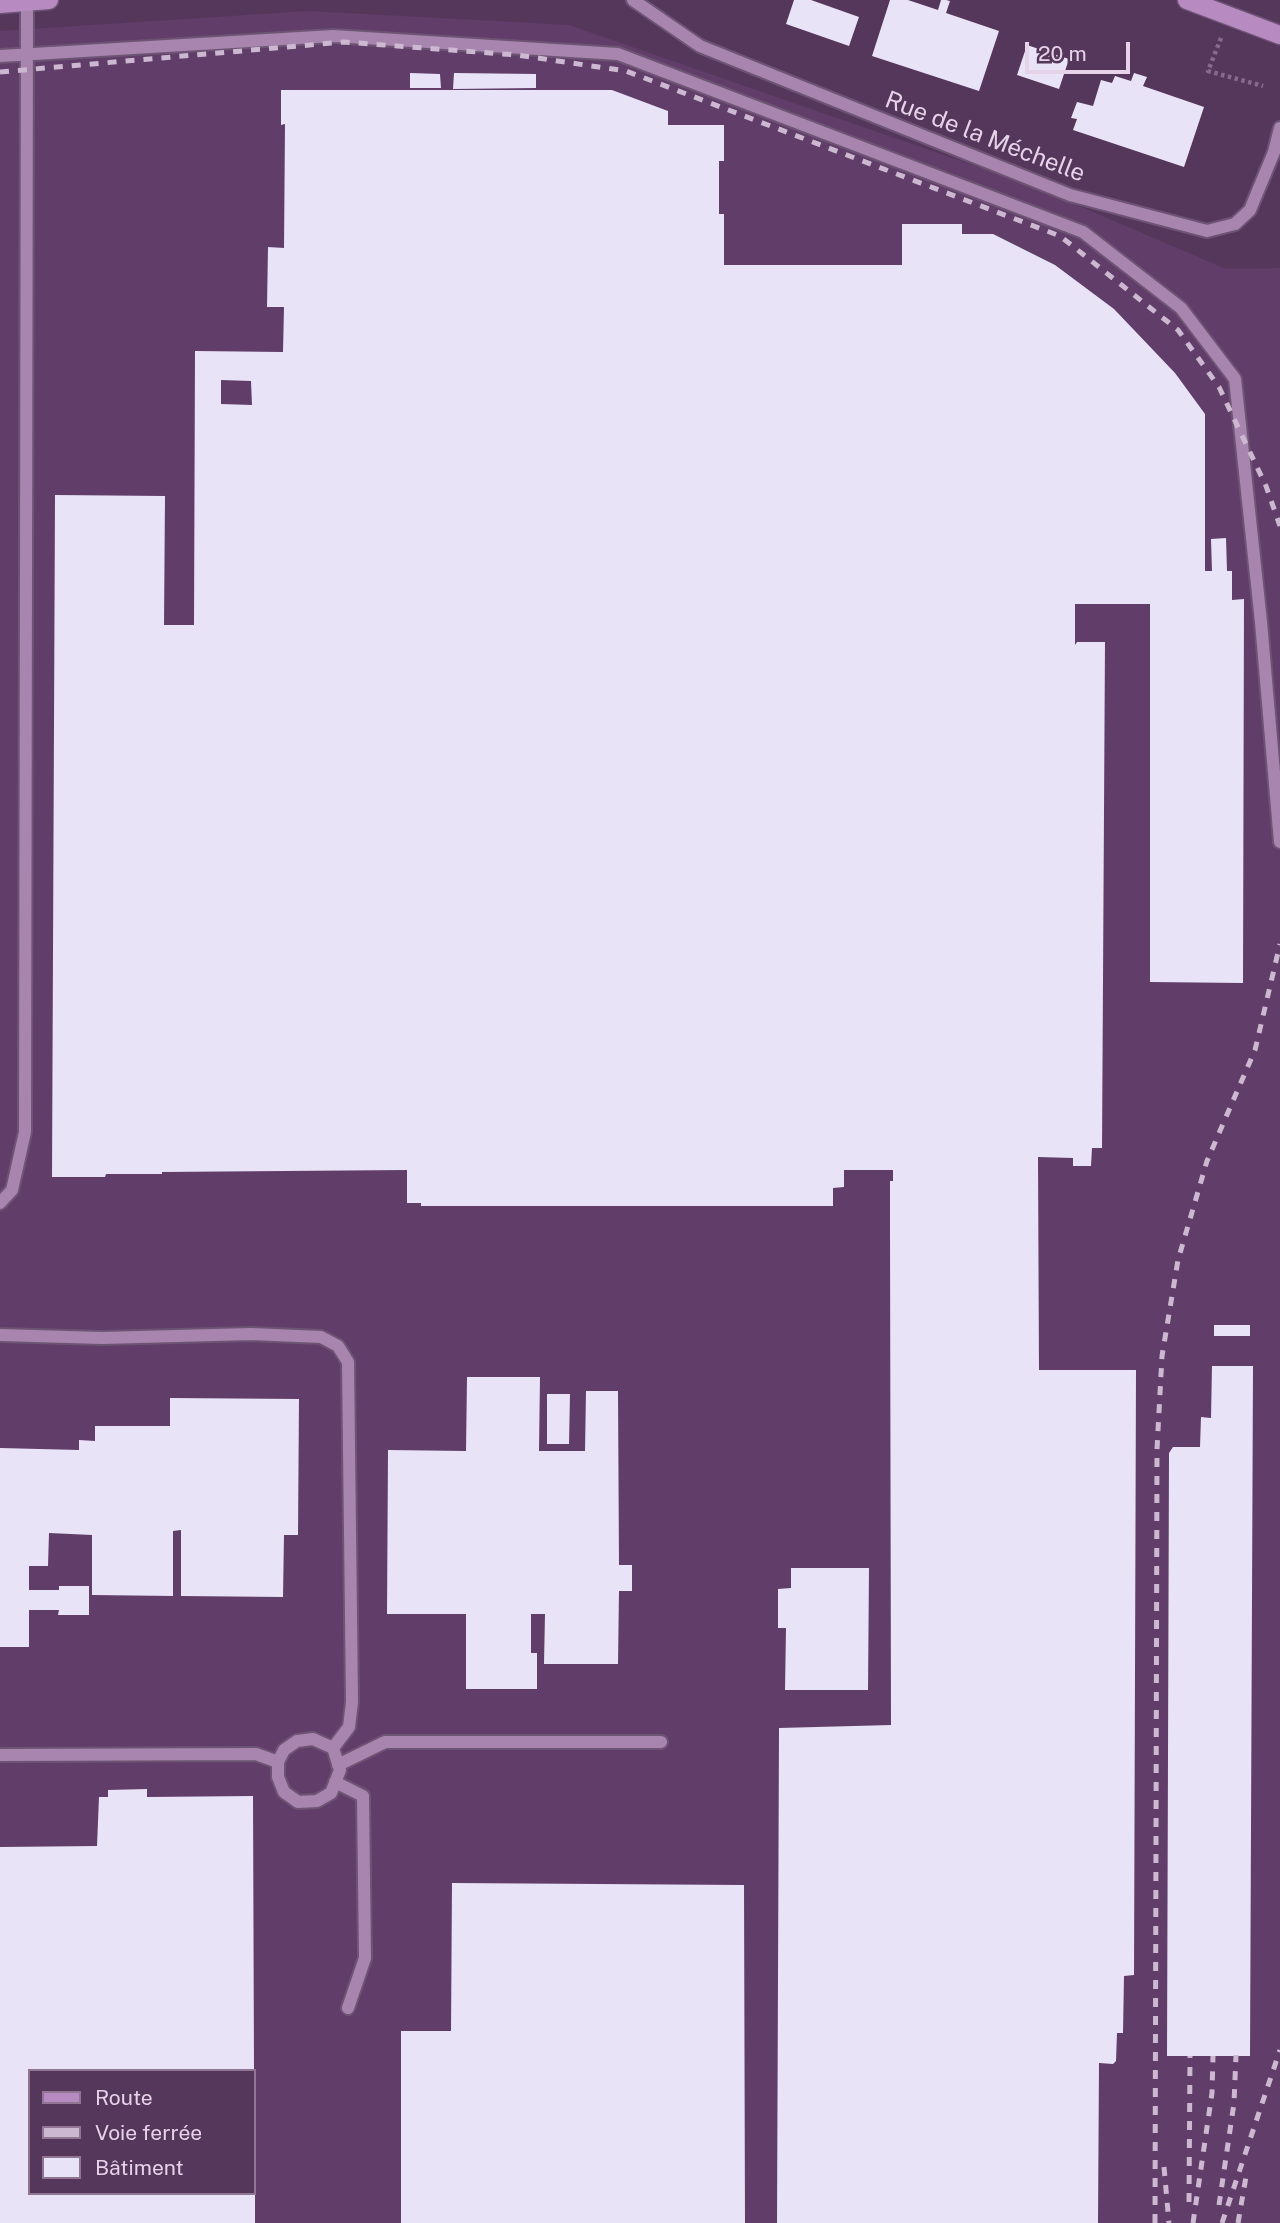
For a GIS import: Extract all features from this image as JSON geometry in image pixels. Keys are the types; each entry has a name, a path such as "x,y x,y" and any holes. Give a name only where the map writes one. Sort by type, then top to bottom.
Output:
{"main road":[{"path":"0,4 50,0"},
{"path":"1187,0 1280,34"}],"street":[{"name":"Rue de la Méchelle","path":"634,0 700,46 1070,195 1207,232 1235,224 1250,210 1274,152 1280,128"},
{"path":"0,1203 12,1190 24,1132 27,2"},
{"path":"0,56 333,36 618,54 1083,232 1181,308 1235,379 1261,622 1280,842"},
{"path":"0,1335 102,1338 251,1334 321,1337 338,1346 348,1362 352,1702 349,1727 333,1748"},
{"path":"313,1739 333,1748 340,1770 331,1793 317,1801 298,1802 284,1792 278,1777 278,1762 284,1750 298,1741 313,1739"},
{"path":"338,1765 385,1742 660,1742"},
{"path":"0,1755 256,1754 278,1762"},
{"path":"335,1782 363,1796 365,1958 348,2008"}],"path":[{"path":"1221,37 1208,71 1263,86"}],"shaded area":[{"path":"309,11 569,25 1030,185 1226,269 1280,268 1280,2223 0,2223 0,31"}],"building":[{"path":"794,0 811,0 859,17 849,46 786,24"},
{"path":"890,0 908,0 938,10 941,0 950,1 946,13 999,31 979,91 872,56"},
{"path":"1027,45 1069,59 1059,89 1017,75"},
{"path":"410,73 440,74 441,88 410,88"},
{"path":"454,73 536,74 536,88 453,89"},
{"path":"1134,73 1147,77 1143,86 1204,107 1184,167 1073,130 1077,119 1071,118 1077,102 1093,106 1101,80 1112,83 1115,76 1131,81"},
{"path":"281,90 612,90 668,111 668,125 724,125 724,161 719,161 719,214 724,214 724,265 902,265 902,224 962,224 962,234 993,234 1055,265 1114,309 1175,373 1205,414 1205,571 1212,571 1211,539 1226,538 1227,571 1232,571 1232,600 1244,599 1243,983 1150,982 1150,604 1075,604 1075,645 1077,642 1105,642 1102,1148 1092,1148 1091,1166 1073,1166 1073,1158 1038,1157 1039,1370 1136,1370 1134,1975 1124,1976 1123,2033 1117,2033 1116,2061 1113,2064 1099,2063 1098,2223 777,2223 779,1728 891,1725 890,1181 893,1181 893,1170 844,1170 844,1187 833,1188 833,1206 421,1206 421,1203 407,1203 407,1170 162,1172 106,1174 105,1177 52,1177 55,495 165,496 164,625 194,625 195,351 283,352 284,307 267,307 268,247 284,248 285,124 281,125","holes":["221,380 251,381 252,405 221,404"]},
{"path":"1214,1325 1250,1325 1250,1336 1214,1336"},
{"path":"1212,1366 1253,1366 1250,2056 1167,2056 1169,1453 1173,1447 1200,1447 1201,1417 1211,1418"},
{"path":"467,1377 540,1377 539,1451 585,1451 586,1391 618,1391 619,1565 632,1565 632,1591 619,1591 618,1664 544,1664 545,1614 531,1614 531,1653 537,1653 537,1689 466,1689 466,1614 387,1614 388,1450 466,1451"},
{"path":"547,1394 570,1394 569,1444 547,1444"},
{"path":"170,1398 299,1399 298,1535 284,1535 283,1597 181,1596 181,1530 173,1531 173,1596 92,1595 92,1535 49,1533 48,1566 29,1566 29,1590 89,1586 89,1615 58,1615 59,1610 29,1610 29,1647 0,1647 0,1448 79,1450 79,1440 95,1441 95,1426 170,1426"},
{"path":"791,1568 869,1568 868,1690 785,1690 786,1628 778,1628 778,1589 791,1588"},
{"path":"147,1789 147,1797 253,1796 254,2069 28,2069 28,2195 255,2195 255,2223 0,2223 0,1847 97,1846 99,1797 108,1797 108,1790"},
{"path":"452,1883 744,1885 745,2223 401,2223 401,2031 451,2031"}],"railway":[{"path":"0,72 344,42 517,55 626,71 1060,236 1178,330 1219,387 1266,486 1280,526"},
{"path":"1155,2223 1157,1449 1162,1356 1178,1260 1207,1161 1255,1050 1280,944"},
{"path":"1222,2223 1280,2050"},
{"path":"1219,2205 1234,2103 1236,2055"},
{"path":"1189,2202 1190,2056"},
{"path":"1193,2223 1212,2093 1213,2056"},
{"path":"1164,2167 1169,2223"},
{"path":"1238,2223 1247,2171"}]}
